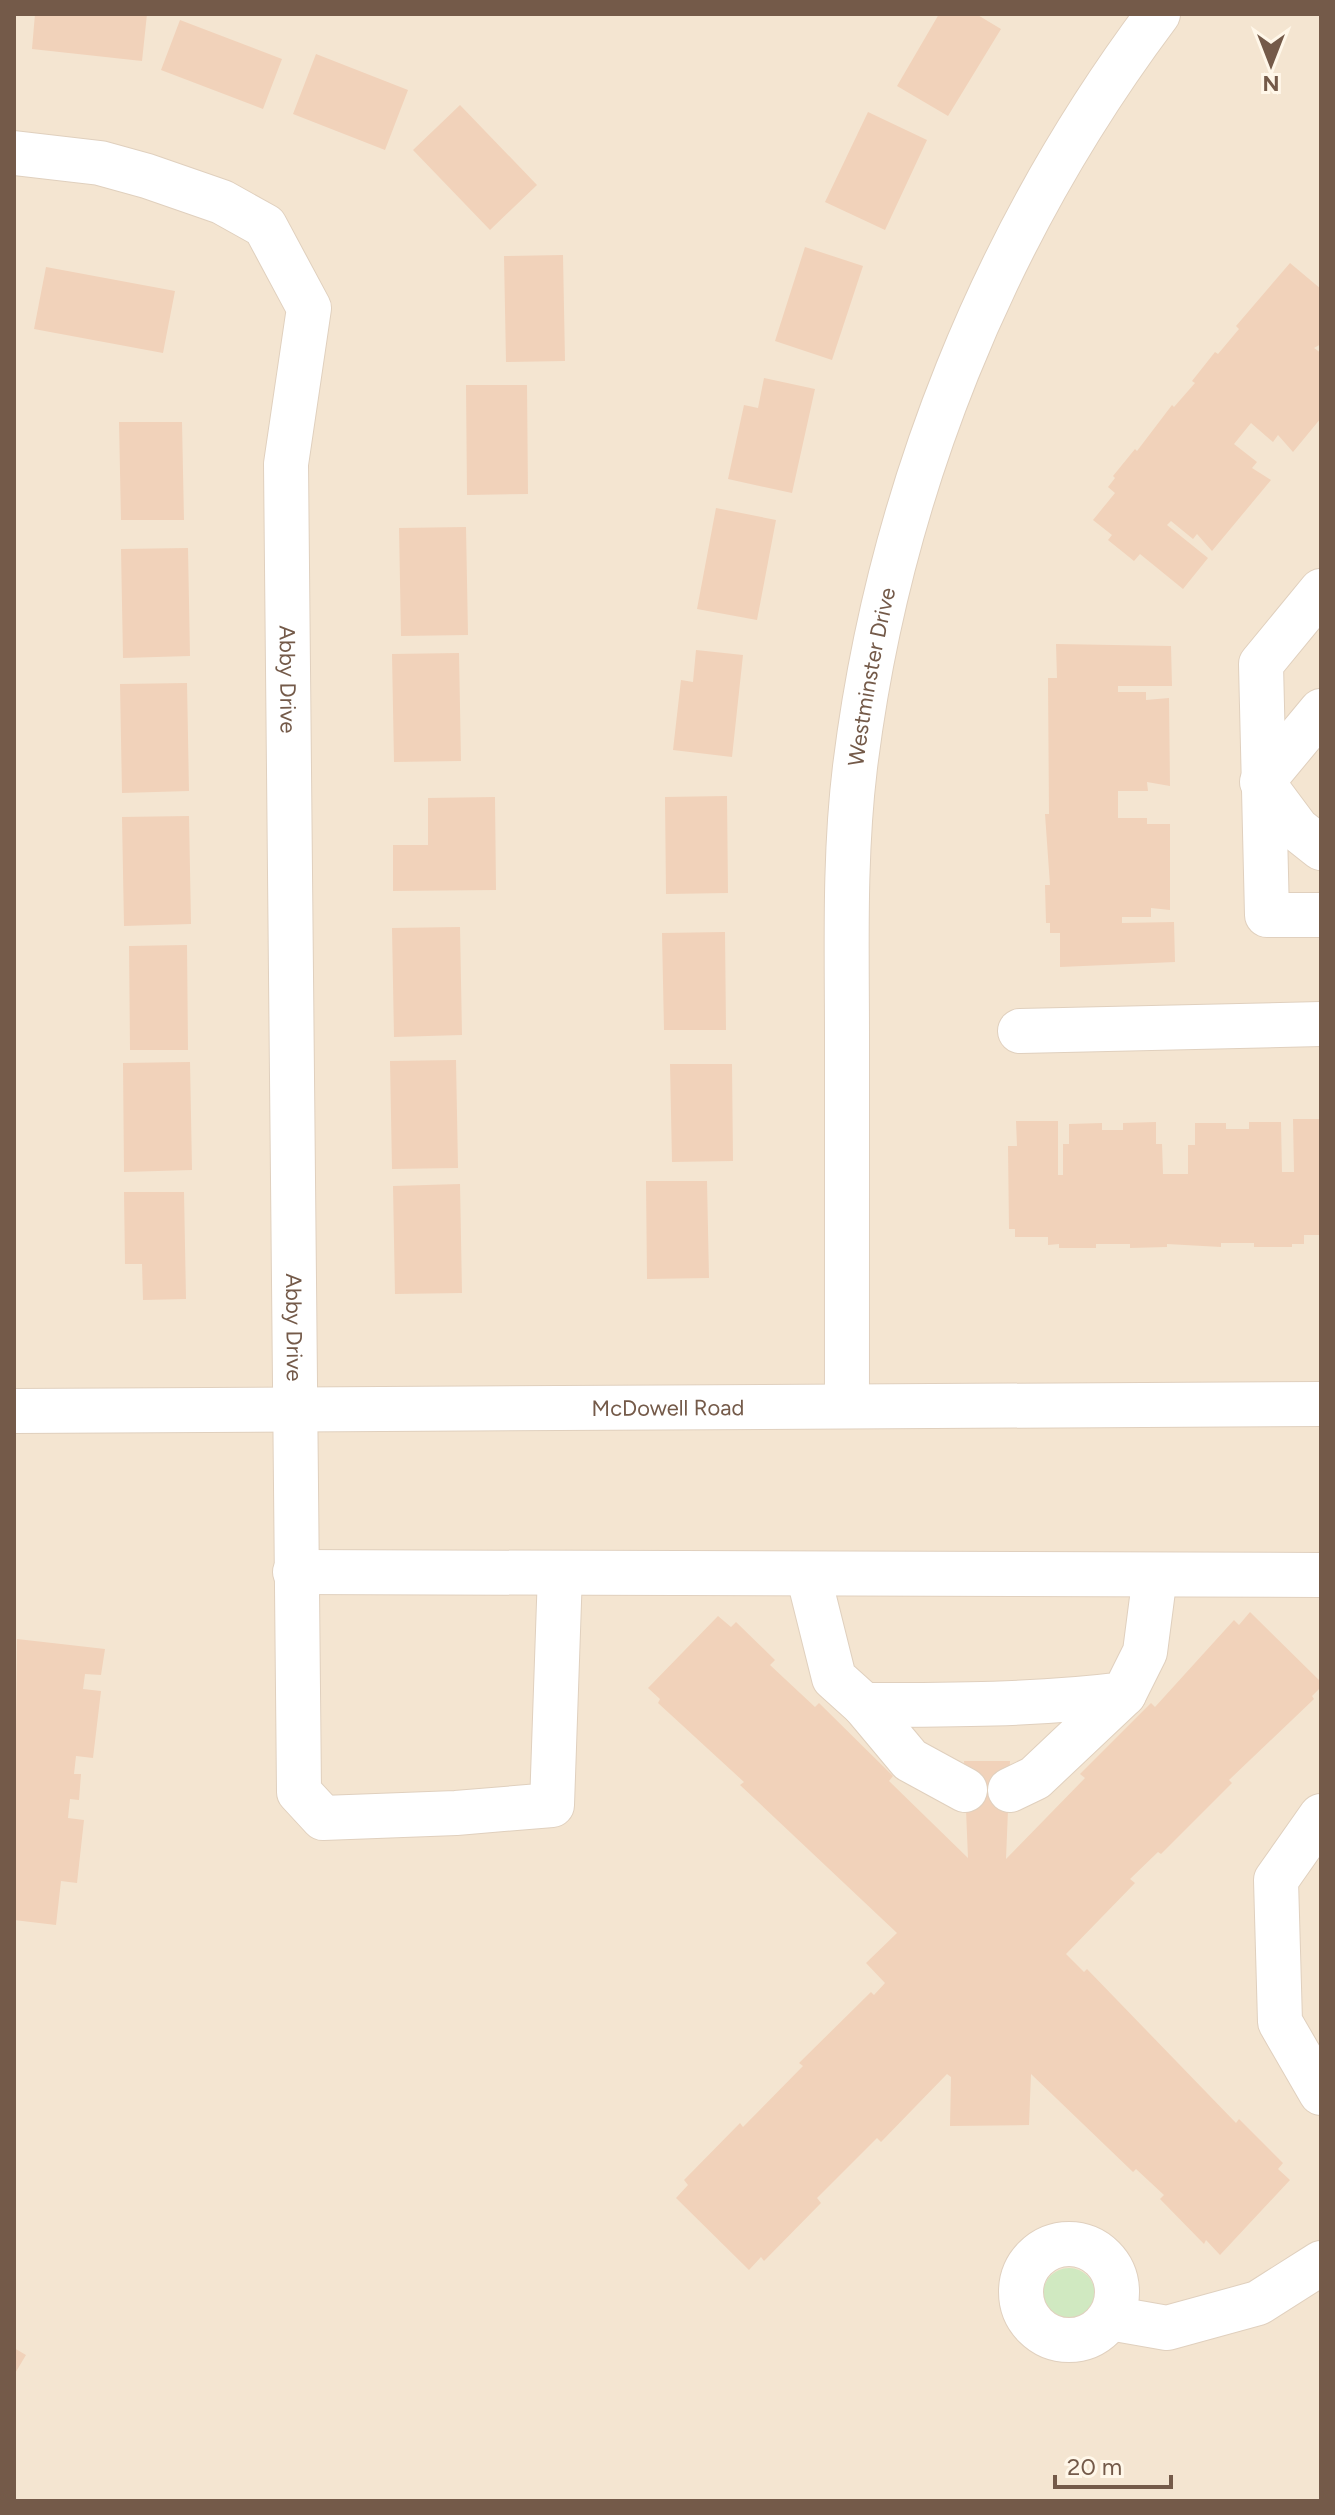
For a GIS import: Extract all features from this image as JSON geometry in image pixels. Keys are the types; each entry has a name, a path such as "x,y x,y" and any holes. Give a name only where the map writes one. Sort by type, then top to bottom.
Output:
{"street":[{"name":"Westminster Drive","path":"847,1405 849,844 859,741 881,614 919,471 974,329 1030,212 1092,108 1158,14"},
{"name":"Abby Drive","path":"14,153 100,163 222,202 265,226 309,308 286,464 293,1409 299,1792 323,1818 456,1813 552,1805 560,1573"},
{"path":"1321,591 1261,664 1267,915 1321,915"},
{"path":"1262,782 1321,711"},
{"path":"1262,782 1297,829 1321,848"},
{"path":"1020,1031 1321,1024"},
{"name":"McDowell Road","path":"14,1411 1321,1404"},
{"path":"295,1572 1321,1575"},
{"path":"808,1574 834,1678 864,1705 910,1760 965,1790"},
{"path":"1010,1790 1035,1778 1124,1694 1145,1652 1155,1575"},
{"path":"864,1705 1059,1702 1124,1694"},
{"path":"1321,1816 1276,1880 1280,2022 1321,2093"},
{"path":"1110,2318 1167,2328 1258,2303 1321,2263"}],"shaded area":[{"path":"14,14 1321,14 1321,2501 14,2501"}],"green space":[{"path":"1069,2268 1087,2276 1095,2294 1087,2312 1069,2320 1051,2312 1043,2294 1051,2276"}],"building":[{"path":"35,14 147,14 142,61 32,49"},
{"path":"939,14 976,14 1001,29 948,116 897,86"},
{"path":"180,20 282,59 263,109 161,70"},
{"path":"316,54 408,90 385,150 293,114"},
{"path":"460,105 537,185 490,230 413,150"},
{"path":"868,112 927,140 885,230 825,202"},
{"path":"805,247 863,266 832,360 775,341"},
{"path":"563,255 565,361 506,362 504,256"},
{"path":"1290,263 1321,289 1321,344 1314,348 1321,353 1321,418 1293,452 1278,435 1273,442 1251,423 1234,444 1257,462 1252,468 1271,480 1212,551 1197,534 1193,539 1171,521 1167,525 1208,558 1183,589 1140,554 1134,561 1108,540 1112,535 1093,520 1115,493 1108,487 1115,478 1113,476 1135,449 1137,451 1172,405 1174,407 1195,383 1192,381 1239,329 1236,326"},
{"path":"46,267 175,291 163,353 34,329"},
{"path":"764,378 815,389 792,493 728,479 744,405 758,408"},
{"path":"466,385 527,385 528,494 467,495"},
{"path":"119,422 182,422 184,520 121,520"},
{"path":"716,508 776,520 757,620 697,609"},
{"path":"466,527 468,635 401,636 399,528"},
{"path":"188,548 190,656 123,658 121,549"},
{"path":"1056,644 1171,646 1172,686 1118,686 1118,692 1146,692 1146,700 1169,698 1170,786 1147,782 1148,791 1118,791 1118,818 1147,818 1147,824 1170,824 1170,910 1151,908 1151,917 1122,917 1122,923 1174,922 1175,962 1060,967 1060,933 1050,933 1050,923 1046,923 1045,885 1050,885 1045,814 1049,814 1048,678 1057,678"},
{"path":"696,650 743,655 732,757 673,750 681,680 693,682"},
{"path":"459,653 461,761 394,762 392,654"},
{"path":"187,683 189,791 122,793 120,684"},
{"path":"727,796 728,893 666,894 665,797"},
{"path":"495,797 496,890 393,891 393,845 428,845 428,798"},
{"path":"189,816 191,924 124,926 122,817"},
{"path":"460,927 462,1035 394,1037 392,928"},
{"path":"725,932 726,1030 664,1030 662,933"},
{"path":"187,945 188,1050 130,1050 129,946"},
{"path":"456,1060 458,1168 392,1169 390,1061"},
{"path":"190,1062 192,1170 124,1172 123,1063"},
{"path":"670,1064 732,1064 733,1161 672,1162"},
{"path":"1293,1119 1321,1119 1321,1235 1304,1235 1304,1244 1254,1247 1254,1243 1221,1243 1221,1247 1167,1244 1167,1247 1130,1248 1130,1244 1096,1244 1096,1248 1059,1248 1059,1244 1048,1245 1048,1237 1015,1237 1015,1229 1009,1229 1008,1146 1017,1146 1016,1121 1058,1121 1058,1175 1063,1175 1063,1144 1069,1144 1069,1124 1102,1123 1102,1130 1123,1130 1123,1123 1156,1122 1156,1144 1162,1144 1163,1174 1188,1174 1188,1145 1195,1145 1195,1123 1226,1123 1226,1129 1249,1129 1249,1122 1281,1122 1282,1172 1294,1172"},
{"path":"646,1181 707,1181 709,1278 647,1279"},
{"path":"460,1184 462,1293 395,1294 393,1186"},
{"path":"124,1192 184,1192 186,1299 143,1300 142,1264 125,1264"},
{"path":"1250,1612 1321,1682 1321,1687 1312,1696 1314,1699 1229,1780 1232,1783 1161,1854 1158,1852 1130,1879 1135,1883 1066,1954 1084,1972 1087,1969 1236,2123 1239,2119 1283,2163 1278,2169 1290,2180 1220,2255 1206,2240 1204,2244 1160,2199 1164,2195 1136,2169 1133,2172 1031,2074 1029,2125 950,2126 951,2077 947,2074 881,2142 877,2138 817,2198 821,2203 764,2261 761,2257 749,2270 676,2198 688,2185 684,2180 740,2123 743,2127 803,2066 799,2063 871,1992 874,1995 885,1983 866,1963 897,1933 740,1785 744,1782 658,1703 660,1699 648,1688 718,1616 731,1627 736,1622 775,1660 770,1665 815,1707 819,1703 893,1776 889,1781 968,1858 964,1761 1010,1761 1006,1859 1085,1778 1080,1774 1151,1703 1155,1707 1234,1620 1239,1625"},
{"path":"17,1639 105,1649 101,1675 85,1674 83,1689 101,1691 93,1758 76,1756 74,1774 81,1774 79,1800 70,1799 68,1818 84,1820 77,1883 61,1881 56,1925 14,1920"},
{"path":"14,2348 26,2355 14,2375"}]}
